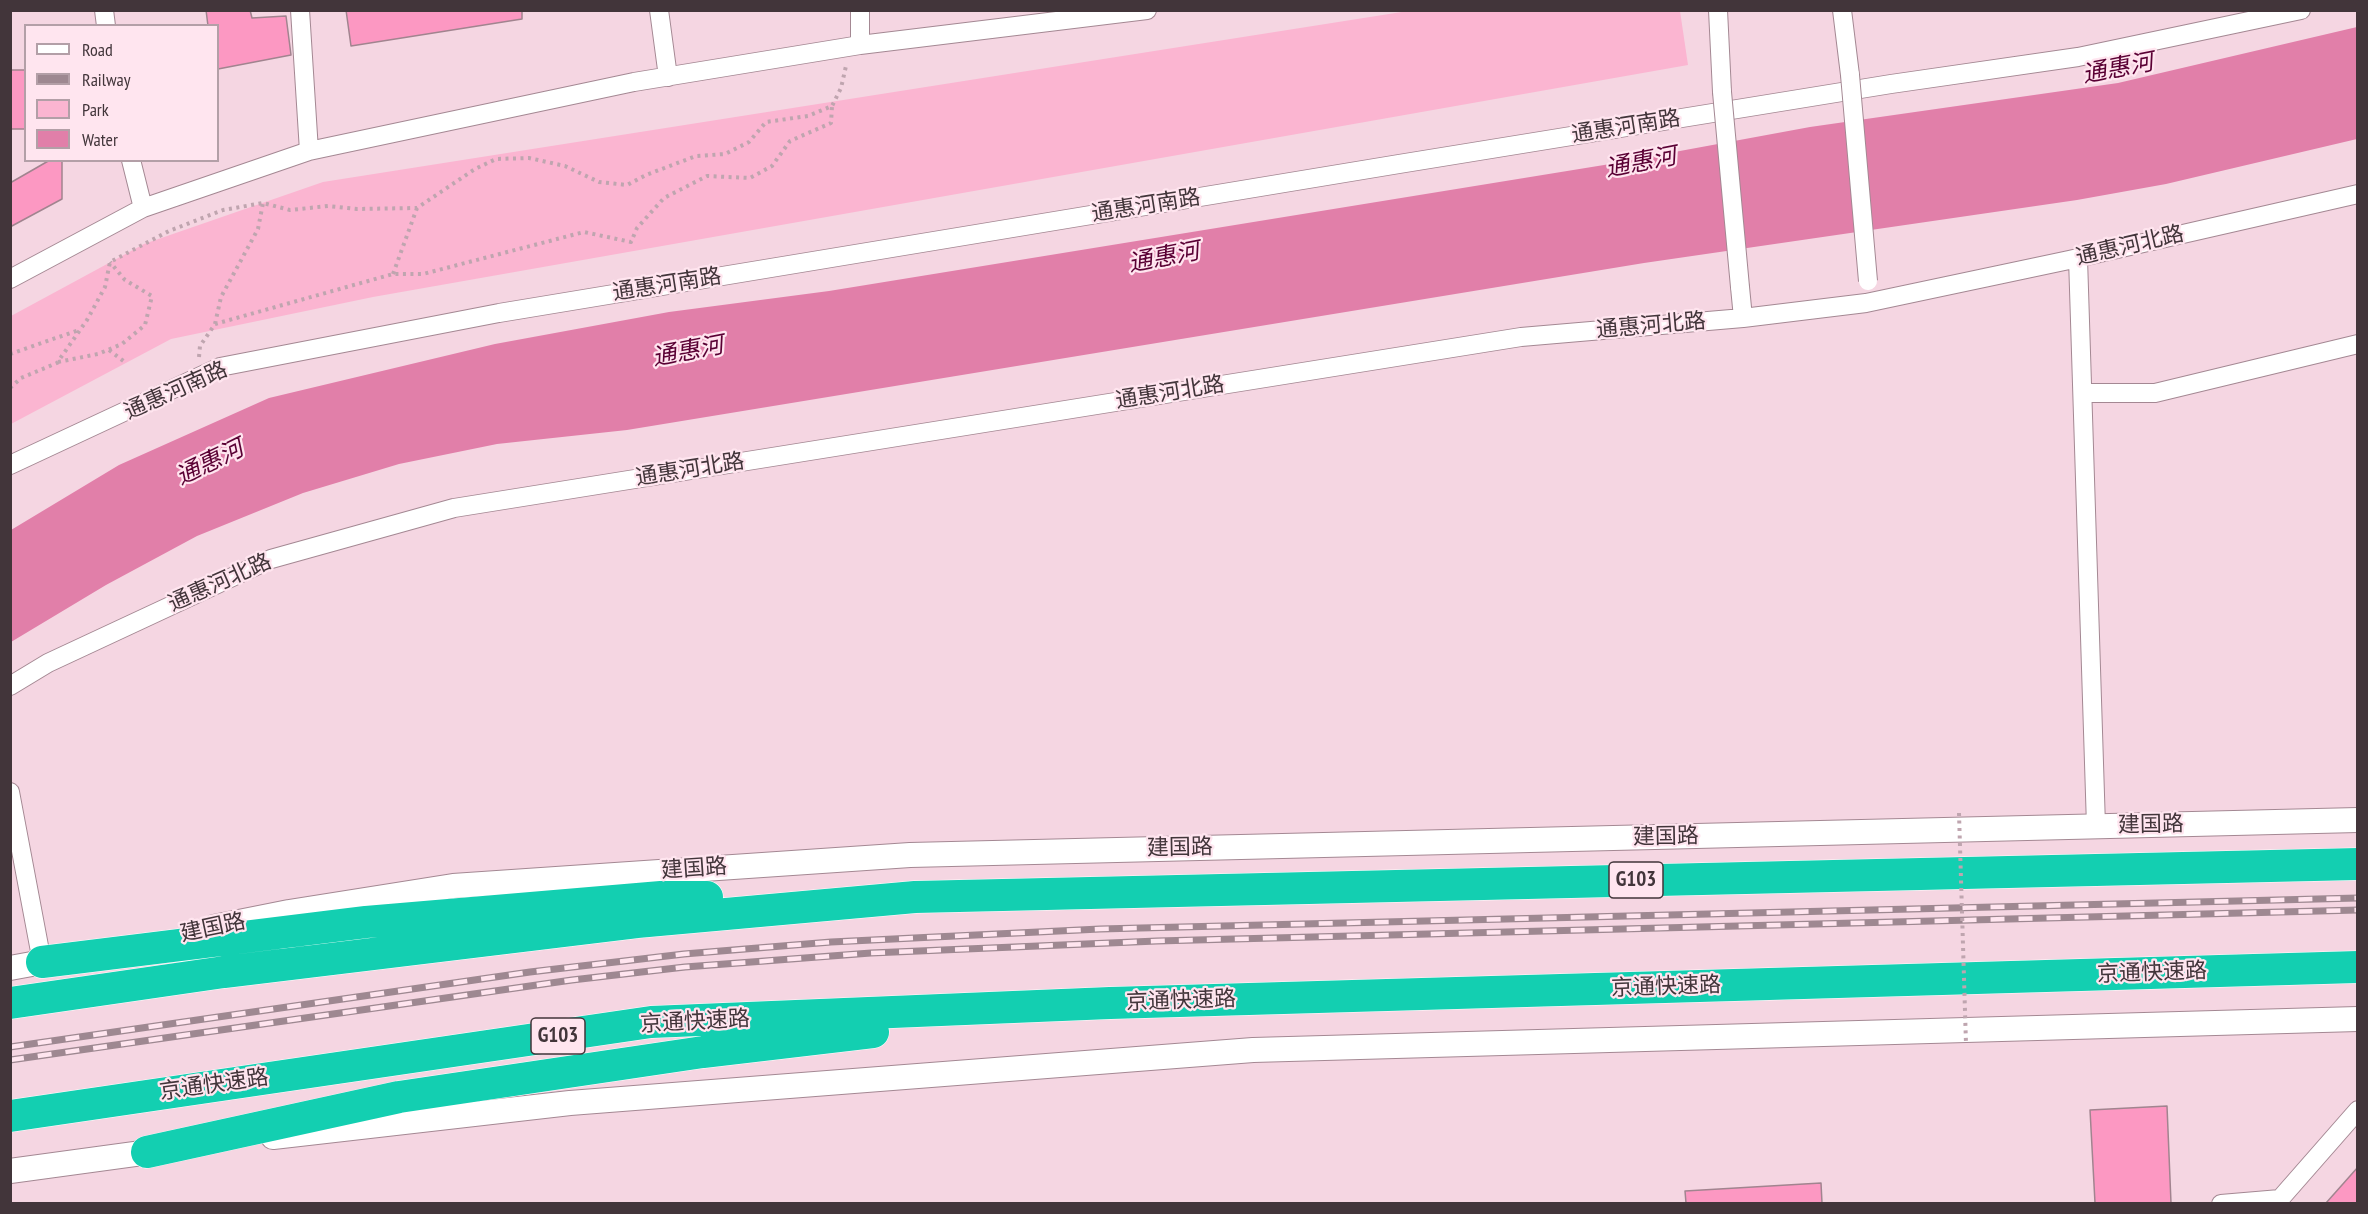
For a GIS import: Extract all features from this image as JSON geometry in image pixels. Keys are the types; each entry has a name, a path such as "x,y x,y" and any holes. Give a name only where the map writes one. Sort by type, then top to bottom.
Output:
{"highway":[{"name":"G103","path":"10,1003 224,972 625,924 915,897 2358,864"},
{"path":"42,963 366,922 661,897 915,897"},
{"name":"京通快速路","path":"10,1116 651,1022 1110,1003 2358,967"},
{"path":"147,1152 399,1097 703,1052 1110,1003"}],"main road":[{"name":"建国路","path":"10,968 289,912 453,886 672,870 910,855 2358,820"},
{"path":"10,1171 147,1152 570,1103 1253,1050 2358,1019"}],"street":[{"path":"300,10 309,151"},
{"path":"659,10 668,77"},
{"path":"853,46 860,10"},
{"path":"10,279 143,208 309,151 668,77 853,46 1088,14 1147,10"},
{"path":"1718,10 1722,92 1743,318"},
{"path":"1842,10 1868,281 1866,303"},
{"name":"通惠河南路","path":"10,465 197,380 220,367 499,313 1891,84 2078,57 2301,10"},
{"path":"132,162 143,208"},
{"name":"通惠河北路","path":"10,686 48,663 271,558 454,508 1521,338 1743,318 1866,303 2078,258 2358,194"},
{"path":"2078,258 2096,826"},
{"path":"2083,393 2155,393 2358,344"},
{"path":"10,792 15,841 42,963"},
{"path":"2221,1203 2280,1199 2358,1110"}],"path":[{"path":"215,324 393,274 423,274 584,232 631,242 637,228 664,198 707,176 750,178 772,166 790,141 831,123 832,106 842,88 853,46"},
{"path":"110,262 169,231 223,210 263,203 290,210 328,206 357,209 417,208 475,169 496,159 529,158 565,166 599,182 627,185 646,175 696,156 724,154 749,142 766,122 808,116 832,106"},
{"path":"197,380 200,346 215,324 221,297 258,229 263,203"},
{"path":"393,274 417,208"},
{"path":"57,363 80,330 105,287 110,262"},
{"path":"10,388 21,378 57,363 98,354 122,344 145,325 152,296 125,280 110,262"},
{"path":"10,354 80,330"},
{"path":"109,350 126,363"},
{"path":"1959,813 1966,1044"}],"green space":[{"path":"1408,11 1680,11 1688,65 373,297 171,339 11,424 11,316 144,244 323,182"}],"water":[{"name":"通惠河","path":"2357,27 2357,139 2166,184 2077,200 1644,263 627,430 497,444 399,464 303,493 197,536 106,585 11,642 11,530 119,465 269,398 495,344 669,312 829,291 1604,165 1810,127 2118,83"}],"building":[{"path":"206,10 250,10 252,18 286,16 291,55 219,69 219,24 208,24"},
{"path":"346,10 522,10 522,19 351,46"},
{"path":"10,70 24,70 24,129 10,129"},
{"path":"47,162 62,162 62,199 10,227 10,183"},
{"path":"2167,1106 2171,1203 2095,1203 2090,1110"},
{"path":"2358,1167 2358,1203 2326,1203"},
{"path":"1821,1183 1822,1203 1686,1203 1685,1191"}],"railway":[{"path":"10,1047 530,972 684,954 831,942 1100,929 2358,898"},
{"path":"10,1060 572,980 685,967 871,953 1157,941 2358,910"}]}
